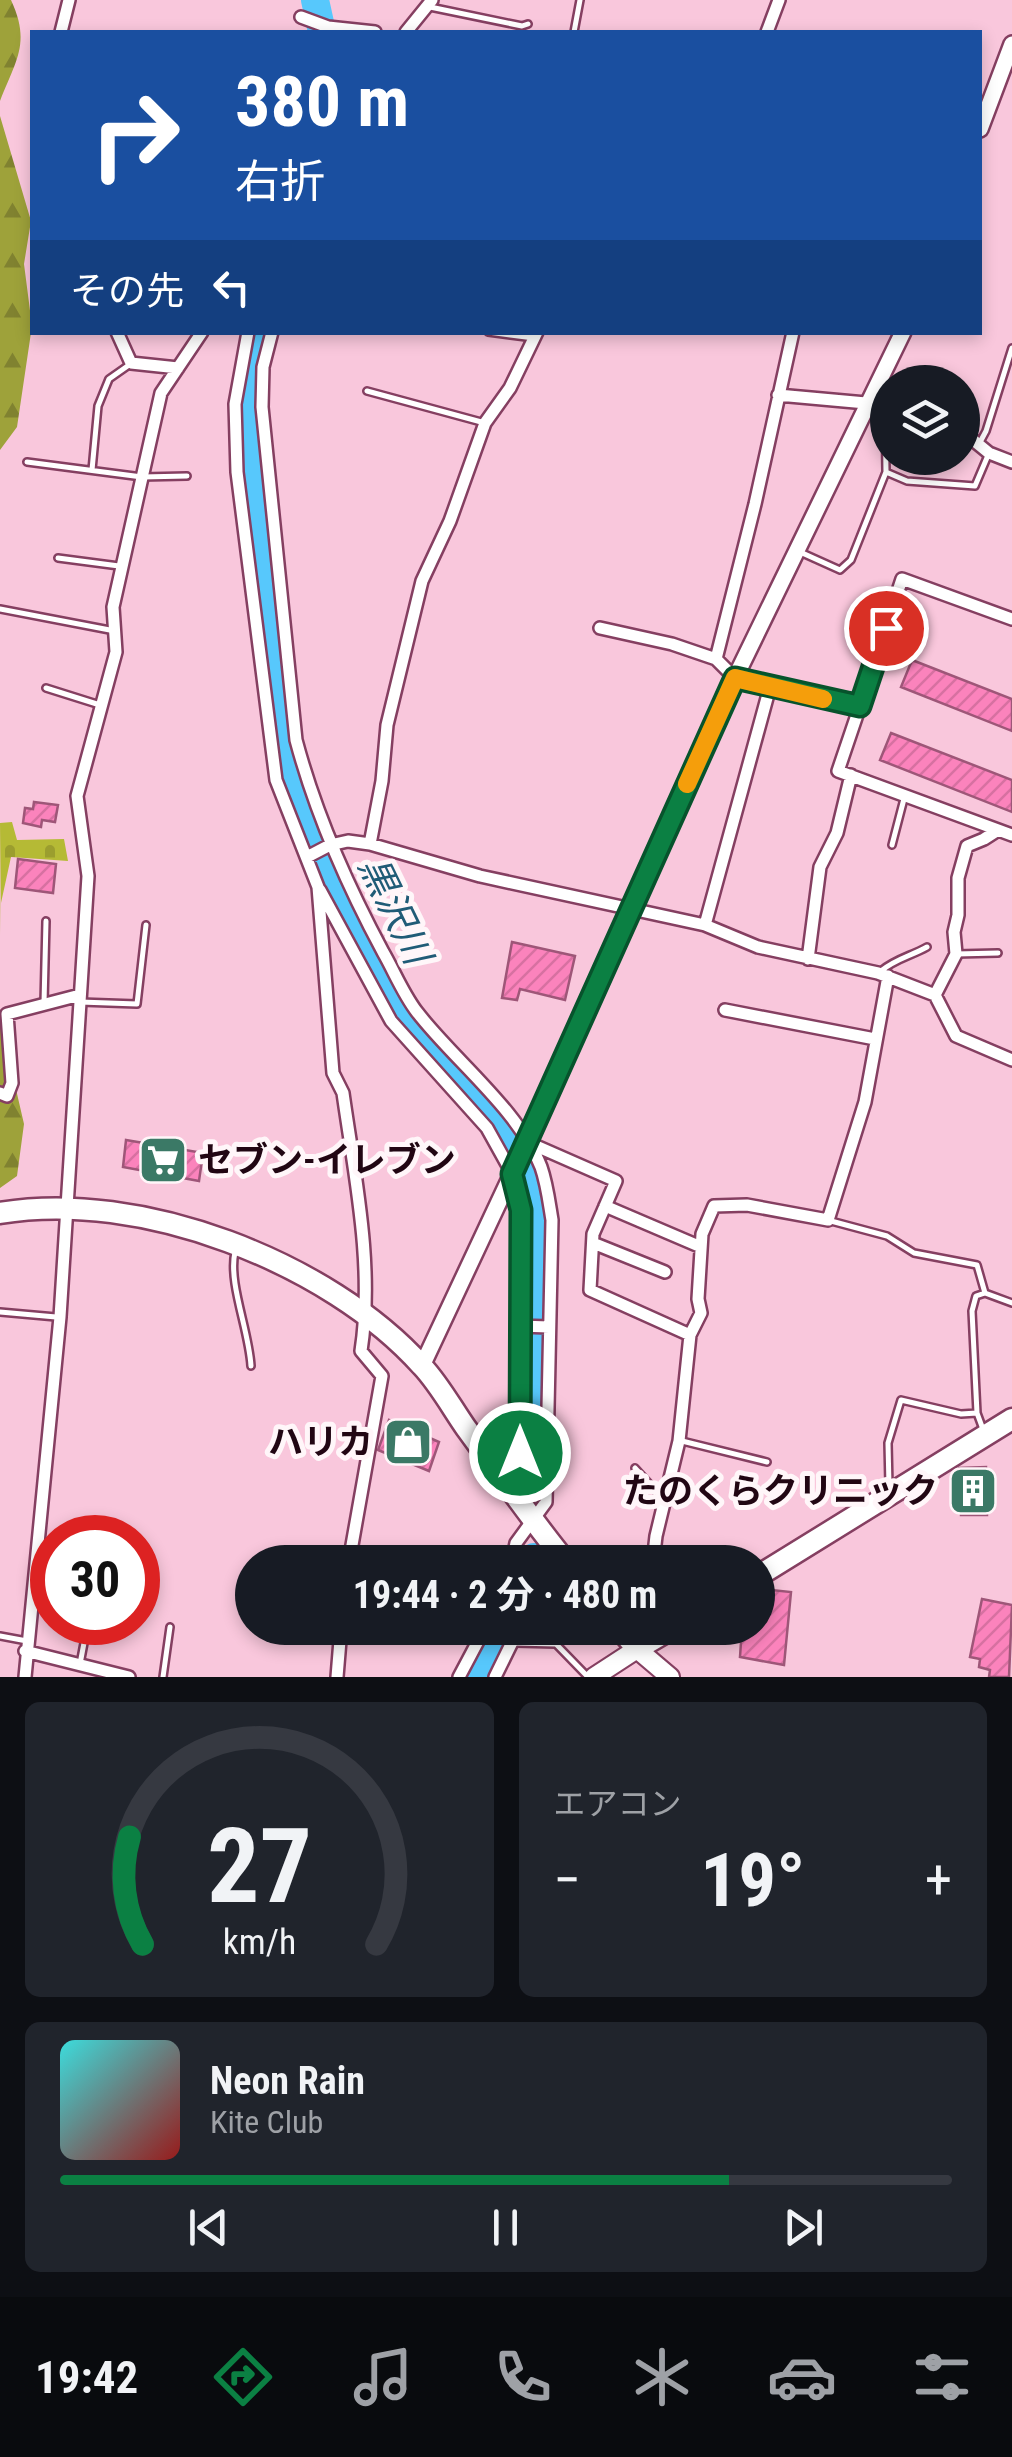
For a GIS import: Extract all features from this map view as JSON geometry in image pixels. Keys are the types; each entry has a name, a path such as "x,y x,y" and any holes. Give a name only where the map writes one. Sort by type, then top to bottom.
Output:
{"highway":[{"path":"0,1213 66,1209 139,1216 236,1244 301,1272 365,1315 422,1366 535,1522 545,1545"},
{"path":"775,1565 1012,1418"},
{"path":"634,1645 637,1649 644,1645"}],"main road":[{"path":"593,1677 637,1649 670,1677"}],"street":[{"path":"62,30 69,0"},
{"path":"769,30 780,0"},
{"path":"410,30 430,3"},
{"path":"306,20 356,30"},
{"path":"982,124 1012,44"},
{"path":"118,335 131,363 178,368"},
{"path":"25,1677 60,1317 88,876 77,796 116,652 113,607 162,392 200,335"},
{"path":"247,335 234,404 237,472 267,670 276,780 310,855 318,887 333,1073 343,1093 364,1252 361,1352 382,1376 352,1545"},
{"path":"271,335 263,367 262,407 287,668 296,740 308,788 327,846 415,1010 527,1142 540,1164 552,1220 545,1327 546,1502 516,1545"},
{"path":"370,844 387,725 422,582 450,521 485,422 510,388 536,335"},
{"path":"716,659 792,335"},
{"path":"892,365 901,335"},
{"path":"778,395 870,403"},
{"path":"422,1366 735,678 797,550 870,422"},
{"path":"980,445 1012,462"},
{"path":"1012,619 902,579 838,771 1012,835"},
{"path":"600,628 672,644 716,659 735,678 860,706"},
{"path":"267,670 287,668"},
{"path":"705,925 770,688"},
{"path":"808,959 820,867 837,834 850,776"},
{"path":"936,995 956,954 958,878 967,846 998,830"},
{"path":"310,855 348,841 370,844 480,876 705,925 758,947 883,975 936,995 956,1036 1012,1060"},
{"path":"318,887 391,1022 487,1128 512,1174 521,1210 520,1453 500,1475"},
{"path":"364,971 387,959"},
{"path":"655,1545 679,1441 690,1335 701,1312 698,1299 702,1234 714,1206 747,1205 828,1220 865,1102 883,975"},
{"path":"0,1093 7,1096 12,1082 7,1014 80,998"},
{"path":"725,1010 875,1039"},
{"path":"436,1068 452,1054"},
{"path":"527,1142 616,1181 593,1234 590,1290 690,1335"},
{"path":"605,1206 701,1247"},
{"path":"593,1242 665,1272"},
{"path":"523,1327 545,1327"},
{"path":"337,1677 339,1645"},
{"path":"459,1677 476,1645"},
{"path":"496,1677 511,1645"},
{"path":"637,1649 638,1645"},
{"path":"26,1646 129,1677"}],"lane":[{"path":"574,30 580,0"},
{"path":"430,3 522,26 528,24"},
{"path":"980,465 986,431 1012,348"},
{"path":"92,470 98,406 109,379 131,363"},
{"path":"367,391 485,422"},
{"path":"27,462 142,477 187,476"},
{"path":"797,550 840,570 851,560 885,475"},
{"path":"893,475 907,481 975,486 978,475"},
{"path":"58,558 122,567"},
{"path":"0,609 115,631"},
{"path":"46,688 102,706"},
{"path":"892,845 905,795"},
{"path":"44,1003 46,922"},
{"path":"80,998 137,1004 146,926"},
{"path":"883,975 893,960 927,946"},
{"path":"956,954 998,953"},
{"path":"828,1220 886,1236 914,1253 977,1264 986,1293"},
{"path":"236,1244 231,1269 250,1339 252,1366"},
{"path":"985,1435 977,1413 972,1311 976,1296 986,1293 1012,1303"},
{"path":"0,1312 60,1317"},
{"path":"890,1494 888,1443 901,1400 960,1414 977,1413"},
{"path":"679,1441 767,1462"},
{"path":"635,1468 666,1503"},
{"path":"162,1677 170,1627"},
{"path":"0,1636 26,1646"},
{"path":"80,1665 84,1645"},
{"path":"557,1645 593,1677"}],"green space":[{"path":"0,0 11,0 21,40 0,101"},
{"path":"0,116 30,218 24,264 31,335 17,427 0,450"},
{"path":"12,822 17,840 64,839 68,861 11,857 1,903 1,935 0,823"},
{"path":"0,1020 24,1124 17,1176 0,1188"}],"building":[{"path":"912,660 1012,699 1012,731 901,687"},
{"path":"891,733 1012,780 1012,812 880,760"},
{"path":"34,802 58,805 55,822 42,820 41,827 23,823 25,808 33,809"},
{"path":"18,859 56,864 53,893 15,888"},
{"path":"512,942 575,956 565,1000 520,989 517,1000 502,998"},
{"name":"セブン-イレブン","path":"126,1140 203,1153 199,1181 123,1167"},
{"path":"389,1420 439,1442 429,1471 378,1450"},
{"name":"たのくらクリニック","path":"986,1467 987,1515 961,1515 959,1468"},
{"path":"775,1590 791,1592 784,1665 740,1657 741,1645 775,1645"},
{"path":"982,1599 1012,1605 1009,1677 989,1677 990,1670 979,1667 980,1659 970,1657"}],"waterway":[{"name":"黒沢川","path":"315,0 322,30"},
{"name":"黒沢川","path":"263,335 253,363 250,405 291,779 313,836 389,985 415,1027 503,1129 535,1185 539,1235 534,1486"},
{"name":"黒沢川","path":"481,1677 498,1645"}],"slow traffic":[{"path":"687,784 735,678 823,699"}],"place":[{"name":"セブン-イレブン","path":"163,1160"},
{"name":"ハリカ","path":"408,1442"},
{"name":"たのくらクリニック","path":"973,1491"}],"route":[{"path":"520,1453 521,1210 512,1174 735,678 860,706 886,628"}]}
